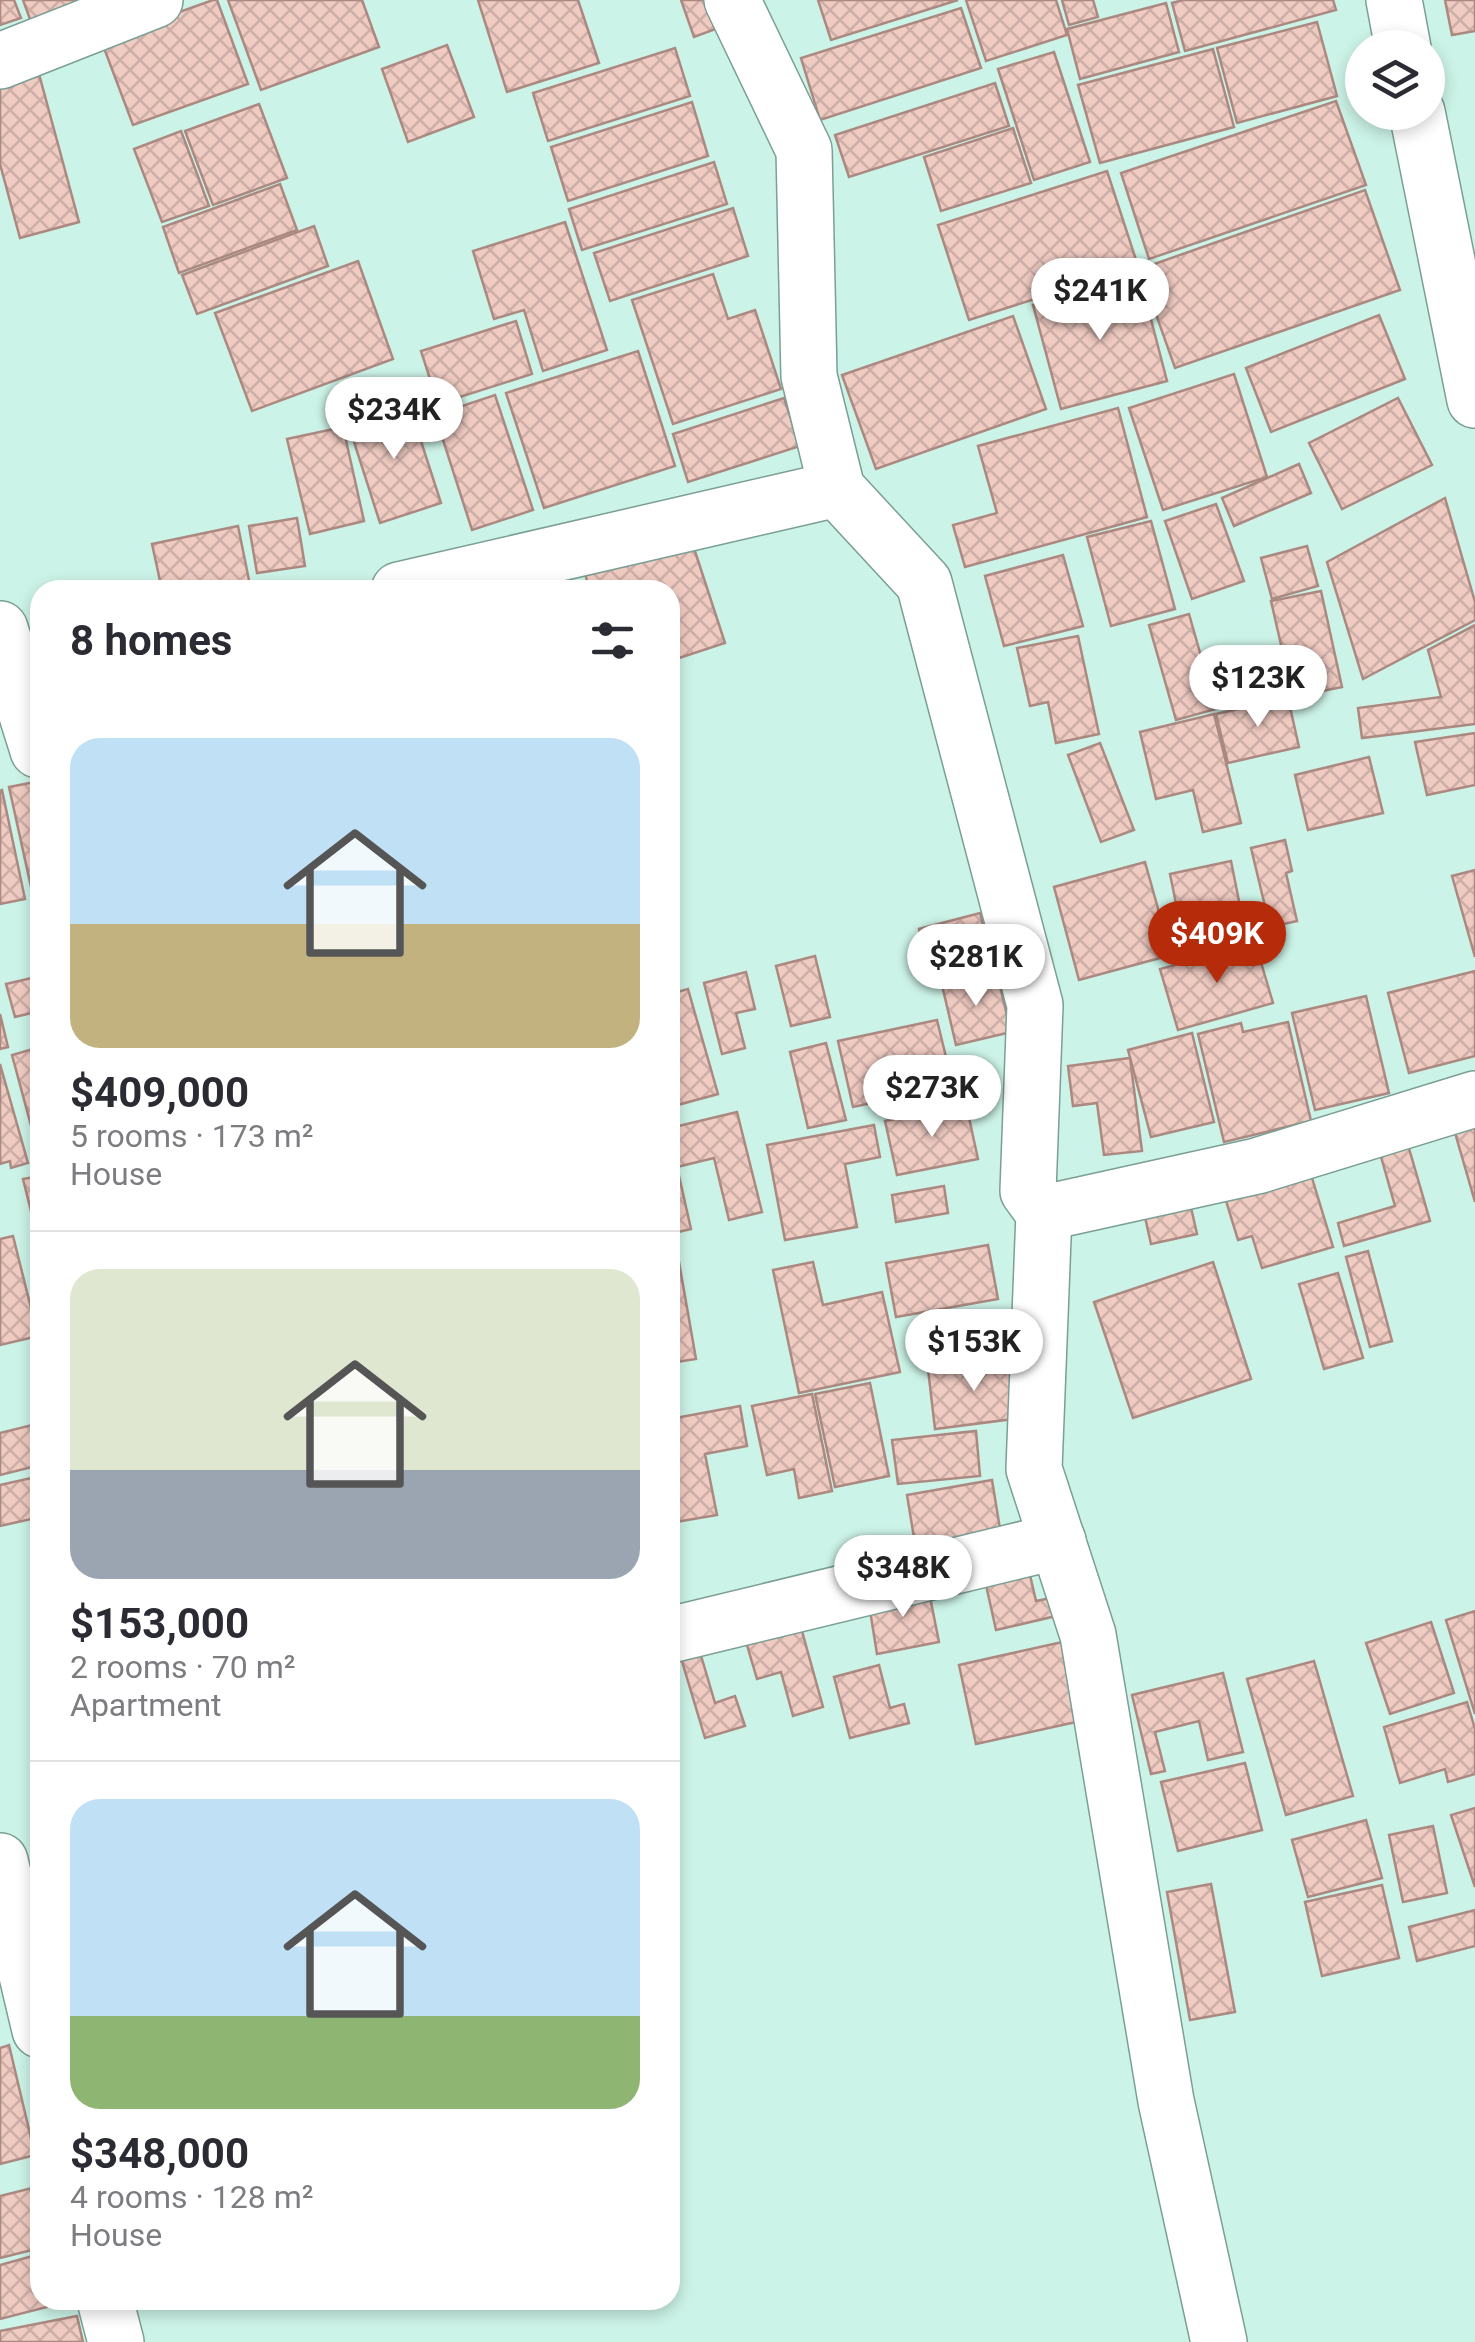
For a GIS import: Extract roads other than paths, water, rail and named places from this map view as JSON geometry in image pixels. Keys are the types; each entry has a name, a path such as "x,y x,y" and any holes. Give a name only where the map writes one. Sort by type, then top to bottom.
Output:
{"street":[{"path":"0,61 156,0"},
{"path":"732,0 804,150 809,376 837,489 924,583 1035,1006 1028,1191 1044,1213 1034,1469 1088,1634 1166,2101 1220,2342"},
{"path":"1394,0 1400,30"},
{"path":"1420,130 1475,400"},
{"path":"442,580 837,489"},
{"path":"0,630 26,755"},
{"path":"1044,1213 1257,1166 1475,1099"},
{"path":"680,1633 1058,1540"},
{"path":"4,1895 30,1992"},
{"path":"108,2310 116,2342"}]}
